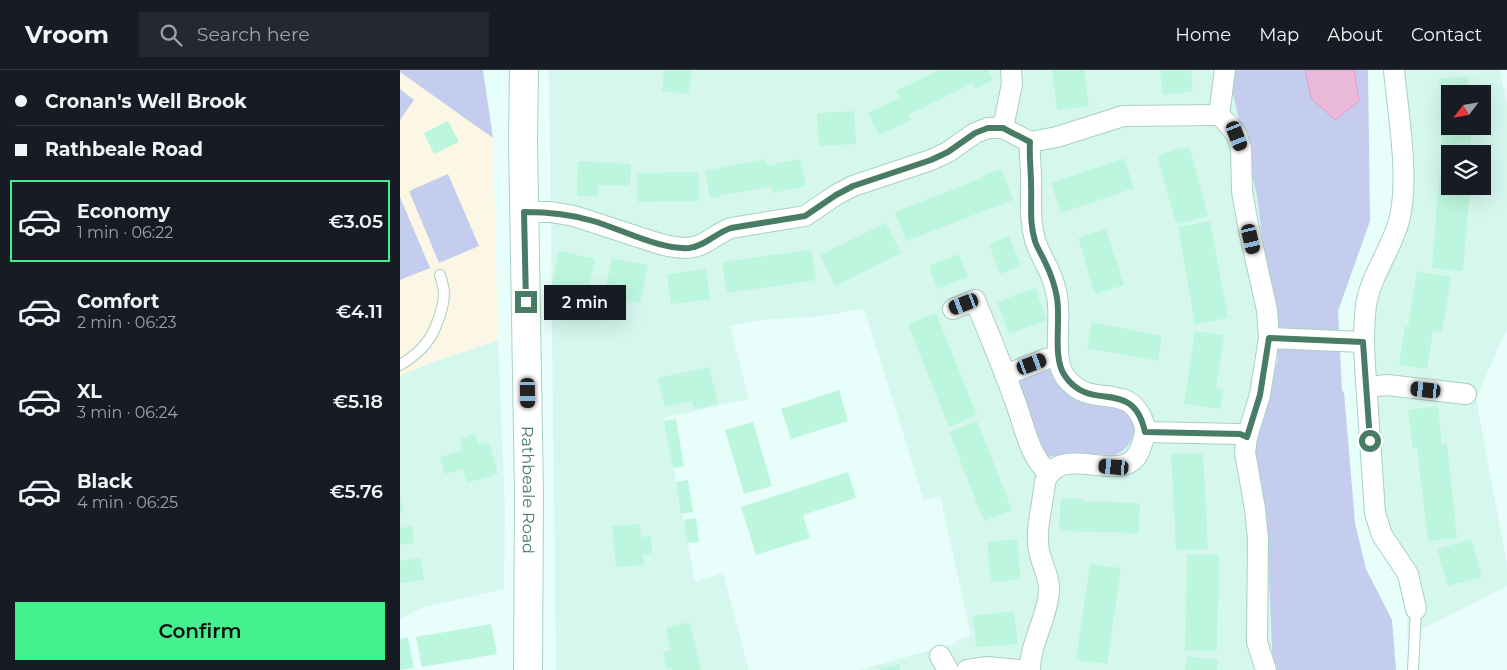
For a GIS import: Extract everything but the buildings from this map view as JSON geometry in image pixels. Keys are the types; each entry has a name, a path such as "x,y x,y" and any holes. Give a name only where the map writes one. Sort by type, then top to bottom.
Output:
{"main road":[{"name":"Rathbeale Road","path":"524,70 522,140 529,433 528,670"}],"street":[{"path":"1003,128 1012,84 1011,70"},
{"path":"1219,116 1225,70"},
{"path":"1394,70 1402,150 1403,194 1399,220 1388,250 1374,277 1366,304 1363,342 1375,513 1382,535 1408,574 1416,609"},
{"path":"524,212 551,212 574,216 674,248 691,248 731,228 805,216 853,186 940,156 964,143 975,133 988,128 1003,128 1030,142 1057,137 1123,116 1219,116 1237,136 1241,148 1242,191 1267,310 1269,338 1260,395 1247,437 1245,452 1258,539 1257,642 1266,670"},
{"path":"1024,670 1030,670 1030,660 1045,614 1049,593 1049,579 1039,552 1038,539 1045,482 1049,474 1054,468 1062,464 1077,463 1114,467 1125,465 1133,460 1140,450 1145,432 1138,410 1129,402 1094,396 1080,390 1065,376 1059,366 1059,310 1057,295 1046,263 1035,243 1031,223 1030,142"},
{"path":"953,309 975,300 1005,375 1033,454 1038,464 1049,474"},
{"path":"1269,338 1363,342"},
{"path":"1005,375 1046,358 1058,357"},
{"path":"1366,387 1387,386 1466,394"},
{"path":"1145,432 1240,434 1247,437"},
{"path":"967,670 987,667 1019,670"}],"lane":[{"path":"400,365 414,356 427,342 437,320 444,301 440,275"},
{"path":"1413,670 1416,609"}],"shaded area":[{"path":"400,70 483,70 493,138 400,72"},
{"path":"549,70 1265,70 1322,670 859,670 957,643 956,640 971,635 940,496 924,501 864,308 824,316 761,320 730,326 749,399 664,418 695,582 723,573 749,670 556,670"},
{"path":"1231,70 1368,70 1370,221 1338,311 1342,391 1344,392 1355,523 1366,569 1392,620 1396,670 1273,670 1267,530 1251,451 1278,360 1257,196 1233,94"},
{"path":"1305,70 1354,70 1359,101 1335,120 1311,98"},
{"path":"1395,70 1500,70 1507,103 1507,329 1476,398 1507,565 1507,586 1407,637 1408,583 1365,508 1356,313 1400,206"},
{"path":"400,72 493,138 498,340 427,364 400,376"},
{"path":"400,89 414,100 400,120"},
{"path":"448,174 479,246 439,263 409,191"},
{"path":"400,197 430,268 400,280"},
{"path":"498,340 505,511 504,589 421,608 400,619 400,376 426,364"},
{"path":"1044,366 1071,384 1127,411 1134,423 1134,429 1133,436 1126,448 1114,455 1067,453 1049,457 1044,455 1040,450 1019,385 1021,378"}],"route":[{"path":"526,302 524,212 551,212 574,216 592,220 674,248 691,248 731,228 805,216 853,186 931,160 964,143 975,133 988,128 1003,128 1030,142 1031,223 1035,243 1046,263 1057,295 1059,310 1059,366 1072,384 1094,396 1129,402 1138,410 1145,432 1240,434 1247,437 1260,395 1269,338 1363,342 1370,441"}]}
